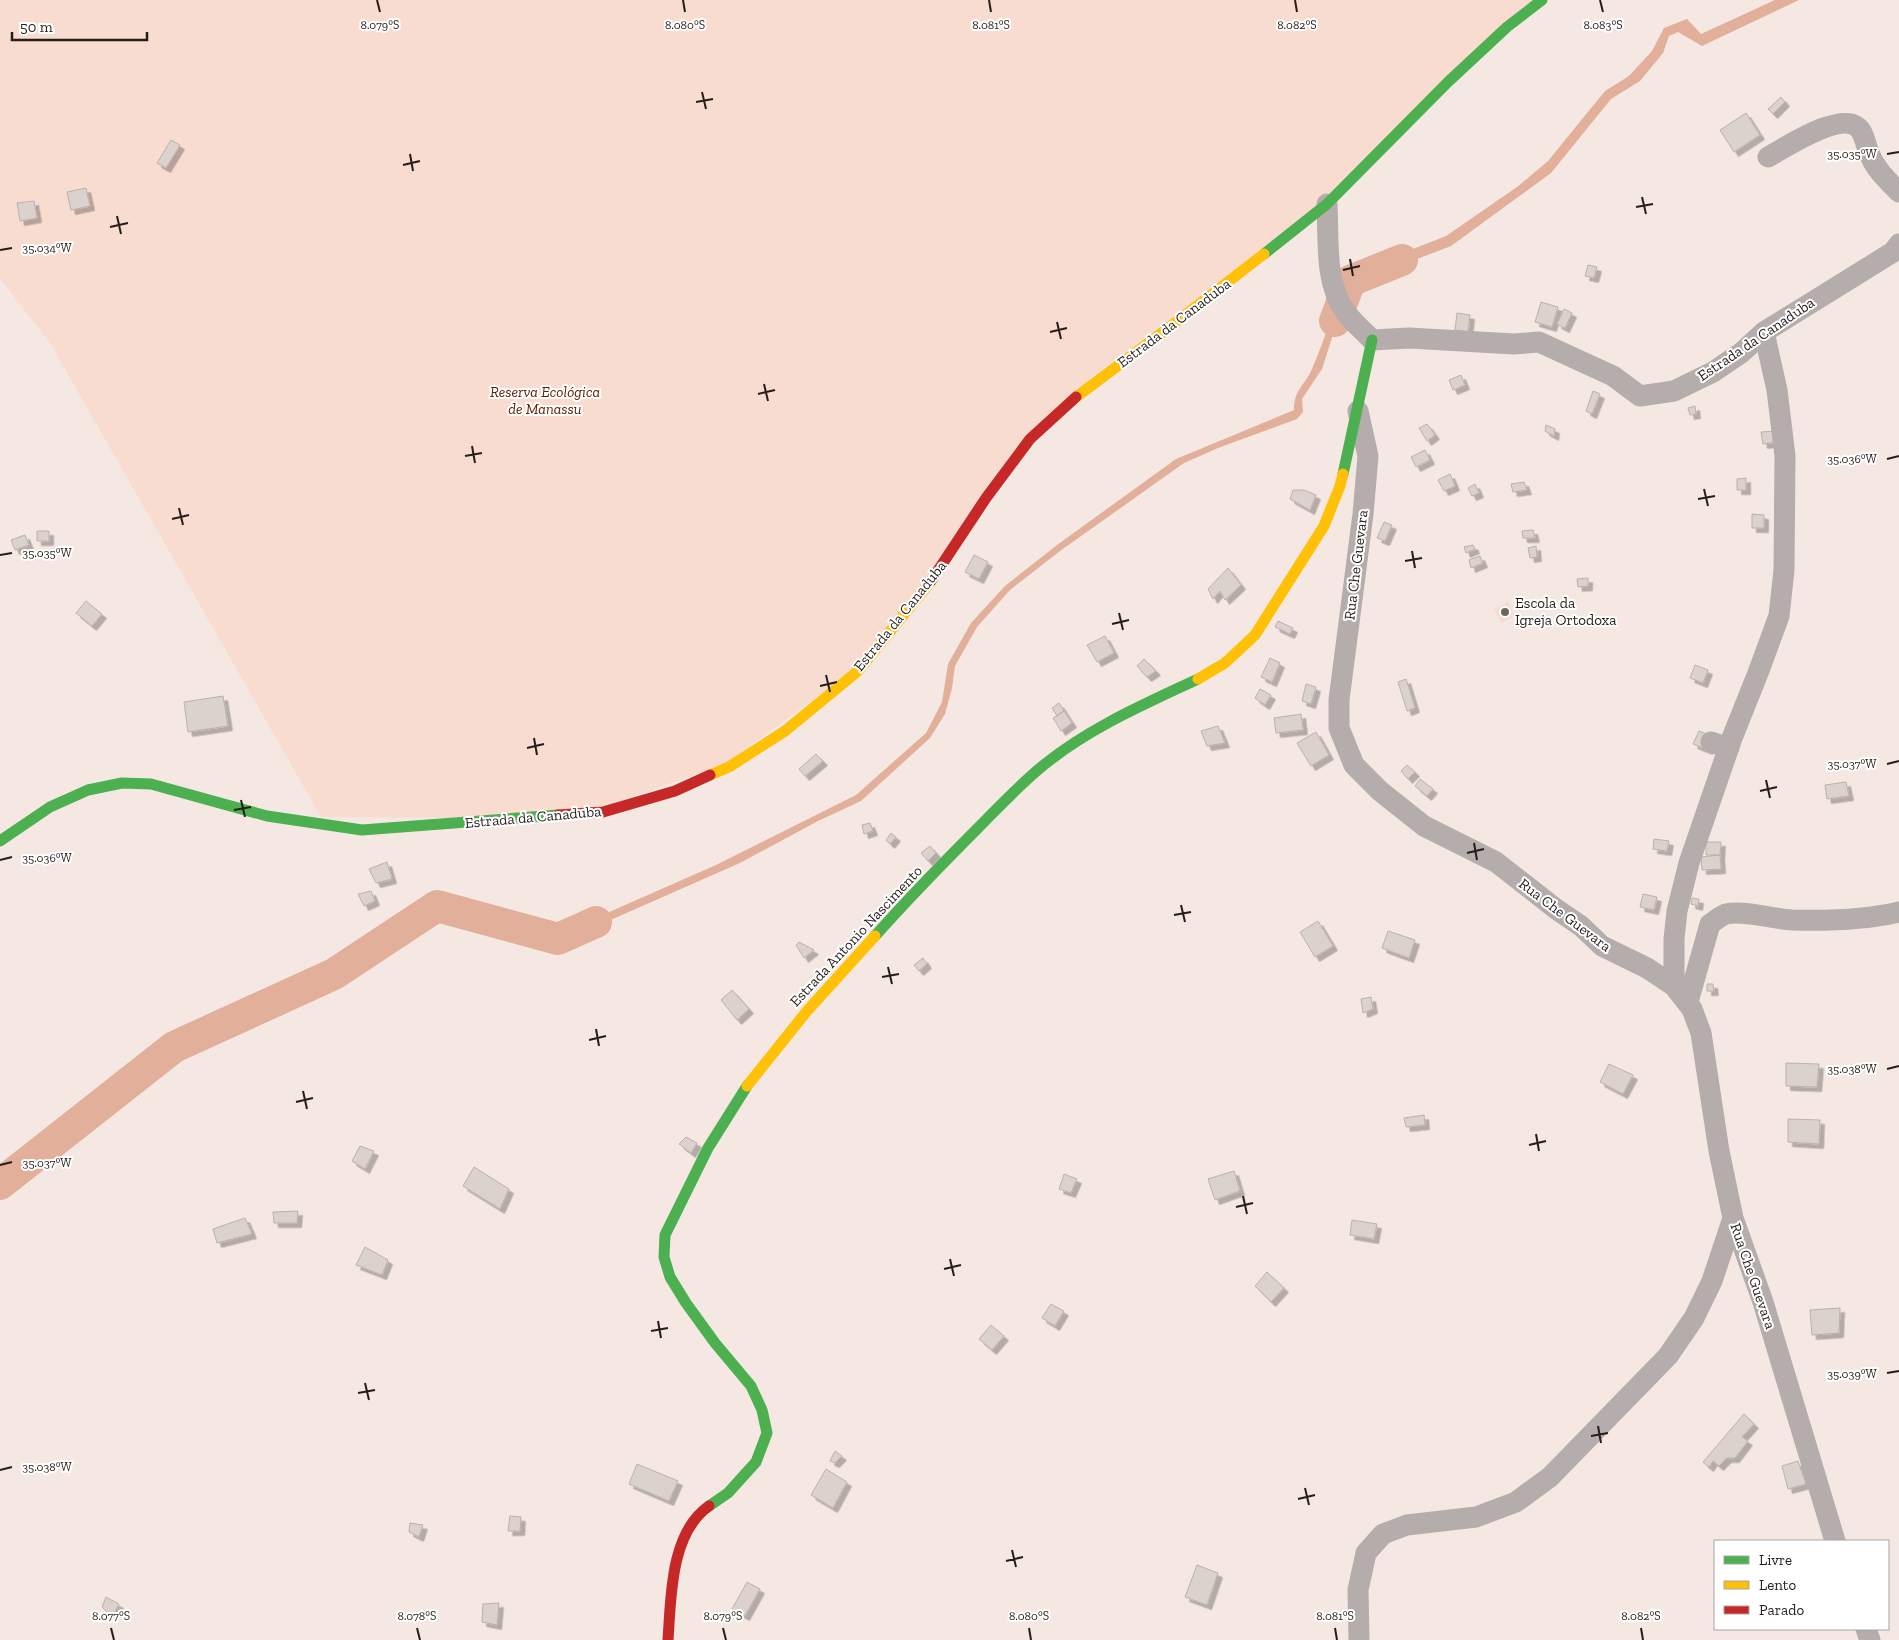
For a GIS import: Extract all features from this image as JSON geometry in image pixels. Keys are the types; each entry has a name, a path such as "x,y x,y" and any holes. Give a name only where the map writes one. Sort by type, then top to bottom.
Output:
{"street":[{"name":"Estrada da Canaduba","path":"0,841 50,807 88,790 122,783 151,784 267,816 362,830 603,812 675,791 729,768 785,732 858,671 929,585 986,498 1030,440 1068,404 1327,204 1448,82 1507,27 1542,0"},
{"path":"1768,157 1826,127 1841,123 1851,123 1859,128 1874,164 1885,179 1899,192"},
{"path":"1327,204 1331,275 1337,299 1349,317 1372,340"},
{"name":"Estrada da Canaduba","path":"1372,340 1409,338 1514,344 1539,342 1613,376 1640,396 1674,390 1713,372 1741,353 1764,332 1897,253"},
{"path":"1681,994 1674,939 1677,911 1689,863 1720,745 1779,616 1784,570 1785,456 1777,390 1764,332"},
{"name":"Estrada Antonio Nascimento","path":"668,1640 672,1575 684,1536 703,1510 728,1493 756,1462 767,1433 762,1410 750,1386 686,1303 670,1277 664,1257 665,1235 708,1148 746,1089 806,1011 910,897 996,810 1045,764 1081,739 1123,714 1209,674 1225,663 1255,635 1324,526 1340,486 1372,340"},
{"name":"Rua Che Guevara","path":"1357,409 1368,456 1363,514 1339,700 1340,728 1354,765 1380,791 1424,826 1496,862 1581,926 1602,946 1647,968 1681,994 1697,1020 1701,1033 1719,1150 1733,1218 1763,1302 1835,1540"},
{"path":"1681,994 1710,924 1726,914 1792,920 1850,918 1899,912"},
{"path":"1359,1640 1358,1590 1366,1553 1383,1534 1407,1525 1476,1517 1516,1502 1550,1477 1668,1356 1694,1318 1712,1281 1733,1218"}],"shaded area":[{"path":"1775,0 1799,0 1702,46 1678,32 1669,36 1663,53 1640,81 1611,99 1551,173 1451,246 1412,261 1364,284 1360,270 1446,236 1517,187 1548,161 1605,91 1629,76 1652,51 1664,28 1687,19 1701,34"},
{"path":"1351,272 1351,288 1339,316 1322,369 1302,399 1303,412 1297,419 1218,448 1184,463 1060,551 1010,590 977,627 955,666 952,688 945,714 930,738 861,801 818,821 740,863 556,944 557,935 716,865 856,795 926,733 942,702 948,664 971,623 1005,586 1057,545 1176,459 1294,410 1296,397 1312,369"},
{"name":"Escola da Igreja Ortodoxa","path":"1508,602 1515,616 1501,623 1494,609"}],"green space":[{"name":"Reserva Ecológica de Manassu","path":"0,0 1536,0 1323,204 1076,389 852,671 725,764 603,807 468,818 321,817 50,343 0,279"}],"building":[{"path":"1781,97 1785,102 1773,114 1768,109"},
{"path":"1746,113 1760,135 1734,152 1720,130"},
{"path":"171,140 180,145 166,168 157,163"},
{"path":"86,188 90,206 71,210 67,192"},
{"path":"34,201 37,218 20,221 17,203"},
{"path":"1588,265 1597,267 1594,278 1585,276"},
{"path":"1541,302 1558,307 1552,327 1535,322"},
{"path":"1564,309 1572,313 1565,328 1557,324"},
{"path":"1457,313 1470,315 1468,332 1455,330"},
{"path":"1461,375 1465,385 1453,390 1449,380"},
{"path":"1593,391 1600,394 1592,414 1586,411"},
{"path":"1695,406 1696,414 1690,415 1688,408"},
{"path":"1427,424 1435,435 1427,441 1419,428"},
{"path":"1546,425 1555,429 1554,436 1545,431"},
{"path":"1776,431 1778,442 1763,444 1761,432"},
{"path":"1425,450 1430,460 1416,467 1411,457"},
{"path":"1450,474 1455,486 1444,491 1438,480"},
{"path":"1746,478 1746,490 1737,490 1737,479"},
{"path":"1524,482 1527,490 1513,492 1511,484"},
{"path":"1475,484 1479,493 1472,496 1468,488"},
{"path":"1293,490 1304,490 1316,495 1310,510 1290,499"},
{"path":"1752,514 1764,515 1764,528 1752,528"},
{"path":"1384,522 1392,525 1385,541 1377,538"},
{"path":"1533,530 1535,538 1523,538 1522,531"},
{"path":"37,531 49,531 49,541 37,541"},
{"path":"25,535 29,545 15,550 11,540"},
{"path":"1473,545 1475,549 1466,553 1464,547"},
{"path":"1536,546 1537,557 1530,558 1528,548"},
{"path":"974,555 988,562 979,579 965,572"},
{"path":"1480,556 1483,563 1471,568 1469,560"},
{"path":"1228,568 1241,585 1225,600 1220,591 1213,599 1208,589"},
{"path":"1588,578 1588,586 1578,587 1577,579"},
{"path":"86,601 102,614 92,626 76,613"},
{"path":"1278,621 1293,628 1290,634 1275,627"},
{"path":"1105,636 1114,653 1097,662 1087,645"},
{"path":"1270,658 1280,663 1272,682 1261,677"},
{"path":"1144,659 1156,671 1147,677 1137,666"},
{"path":"1695,665 1708,670 1703,683 1690,678"},
{"path":"1406,679 1415,708 1407,711 1398,682"},
{"path":"1306,684 1316,687 1311,704 1302,701"},
{"path":"1260,689 1271,695 1265,705 1255,698"},
{"path":"223,696 228,726 188,732 184,702"},
{"path":"1059,703 1064,711 1057,716 1052,708"},
{"path":"1064,711 1072,723 1061,731 1053,718"},
{"path":"1301,714 1303,730 1276,733 1274,718"},
{"path":"1218,726 1225,743 1207,746 1201,731"},
{"path":"1699,731 1714,737 1708,750 1693,744"},
{"path":"1316,732 1329,755 1311,766 1297,743"},
{"path":"816,754 823,761 805,776 799,769"},
{"path":"1407,765 1415,772 1408,779 1401,771"},
{"path":"1420,779 1433,789 1427,796 1415,786"},
{"path":"1846,782 1849,796 1827,799 1825,785"},
{"path":"870,823 873,831 864,834 862,825"},
{"path":"891,833 896,837 890,844 886,840"},
{"path":"1654,839 1669,841 1667,851 1653,849"},
{"path":"1706,842 1721,842 1720,855 1706,855"},
{"path":"930,846 936,853 928,861 921,853"},
{"path":"1720,855 1721,869 1702,870 1701,857"},
{"path":"387,862 392,879 376,883 369,869"},
{"path":"371,891 375,901 364,906 358,894"},
{"path":"1643,894 1657,897 1654,910 1640,907"},
{"path":"1692,898 1699,899 1698,906 1691,904"},
{"path":"1318,921 1333,946 1315,957 1300,932"},
{"path":"1388,931 1415,940 1409,958 1382,948"},
{"path":"799,942 814,950 804,958 796,945"},
{"path":"923,958 927,964 919,971 914,965"},
{"path":"1707,984 1713,984 1714,991 1707,991"},
{"path":"732,990 749,1009 737,1020 721,1000"},
{"path":"1371,997 1373,1009 1363,1013 1361,999"},
{"path":"1786,1063 1819,1064 1817,1087 1786,1086"},
{"path":"1609,1064 1633,1075 1623,1094 1600,1082"},
{"path":"1424,1115 1425,1125 1406,1127 1404,1118"},
{"path":"1788,1119 1820,1120 1819,1144 1788,1142"},
{"path":"686,1137 697,1143 691,1153 679,1144"},
{"path":"360,1146 374,1151 365,1169 352,1161"},
{"path":"474,1167 509,1189 500,1209 463,1186"},
{"path":"1234,1171 1240,1191 1215,1200 1208,1179"},
{"path":"1064,1174 1077,1179 1071,1193 1059,1189"},
{"path":"298,1211 297,1223 274,1223 273,1212"},
{"path":"245,1218 252,1234 217,1243 213,1229"},
{"path":"1352,1220 1377,1224 1374,1239 1350,1235"},
{"path":"365,1247 388,1260 382,1275 356,1265"},
{"path":"1267,1272 1284,1288 1271,1302 1255,1286"},
{"path":"1051,1304 1064,1311 1055,1326 1042,1318"},
{"path":"1840,1308 1839,1333 1812,1335 1810,1310"},
{"path":"991,1325 1004,1336 992,1350 979,1339"},
{"path":"1744,1414 1754,1424 1742,1437 1748,1441 1735,1458 1727,1458 1719,1466 1713,1461 1709,1467 1703,1462"},
{"path":"835,1451 842,1456 835,1463 830,1461"},
{"path":"1798,1461 1806,1484 1788,1489 1782,1466"},
{"path":"637,1464 678,1481 669,1501 629,1484"},
{"path":"826,1469 847,1482 833,1508 811,1495"},
{"path":"510,1516 521,1517 520,1531 508,1531"},
{"path":"410,1523 423,1525 419,1537 409,1532"},
{"path":"1197,1565 1218,1573 1207,1605 1185,1597"},
{"path":"747,1582 760,1589 745,1616 732,1609"},
{"path":"106,1597 119,1604 112,1617 102,1607"},
{"path":"499,1603 497,1625 482,1622 483,1604"}],"waterway":[{"path":"1335,321 1350,281 1402,260"},
{"path":"0,1184 174,1047 334,974 437,906 558,939 596,922"}],"traffic: fast":[{"path":"1264,254 1327,204 1448,82 1507,27 1542,0"},
{"path":"1343,474 1372,340"},
{"path":"875,936 964,842 1045,764 1100,727 1198,679"},
{"path":"0,841 50,807 88,790 122,783 151,784 267,816 362,830 558,815"},
{"path":"709,1506 728,1493 756,1462 767,1433 762,1410 751,1386 715,1343 670,1277 664,1257 665,1235 708,1148 747,1086"}],"traffic: slow":[{"path":"1076,397 1264,254"},
{"path":"1198,679 1225,663 1255,635 1324,526 1343,474"},
{"path":"710,775 729,767 785,731 858,671 931,581"},
{"path":"747,1086 807,1011 875,936"}],"traffic: jam":[{"path":"931,581 986,498 1030,439 1076,397"},
{"path":"558,815 603,812 675,791 710,775"},
{"path":"668,1640 672,1586 680,1549 687,1532 696,1518 709,1506"}],"place":[{"name":"Escola da Igreja Ortodoxa","path":"1505,612"}]}
